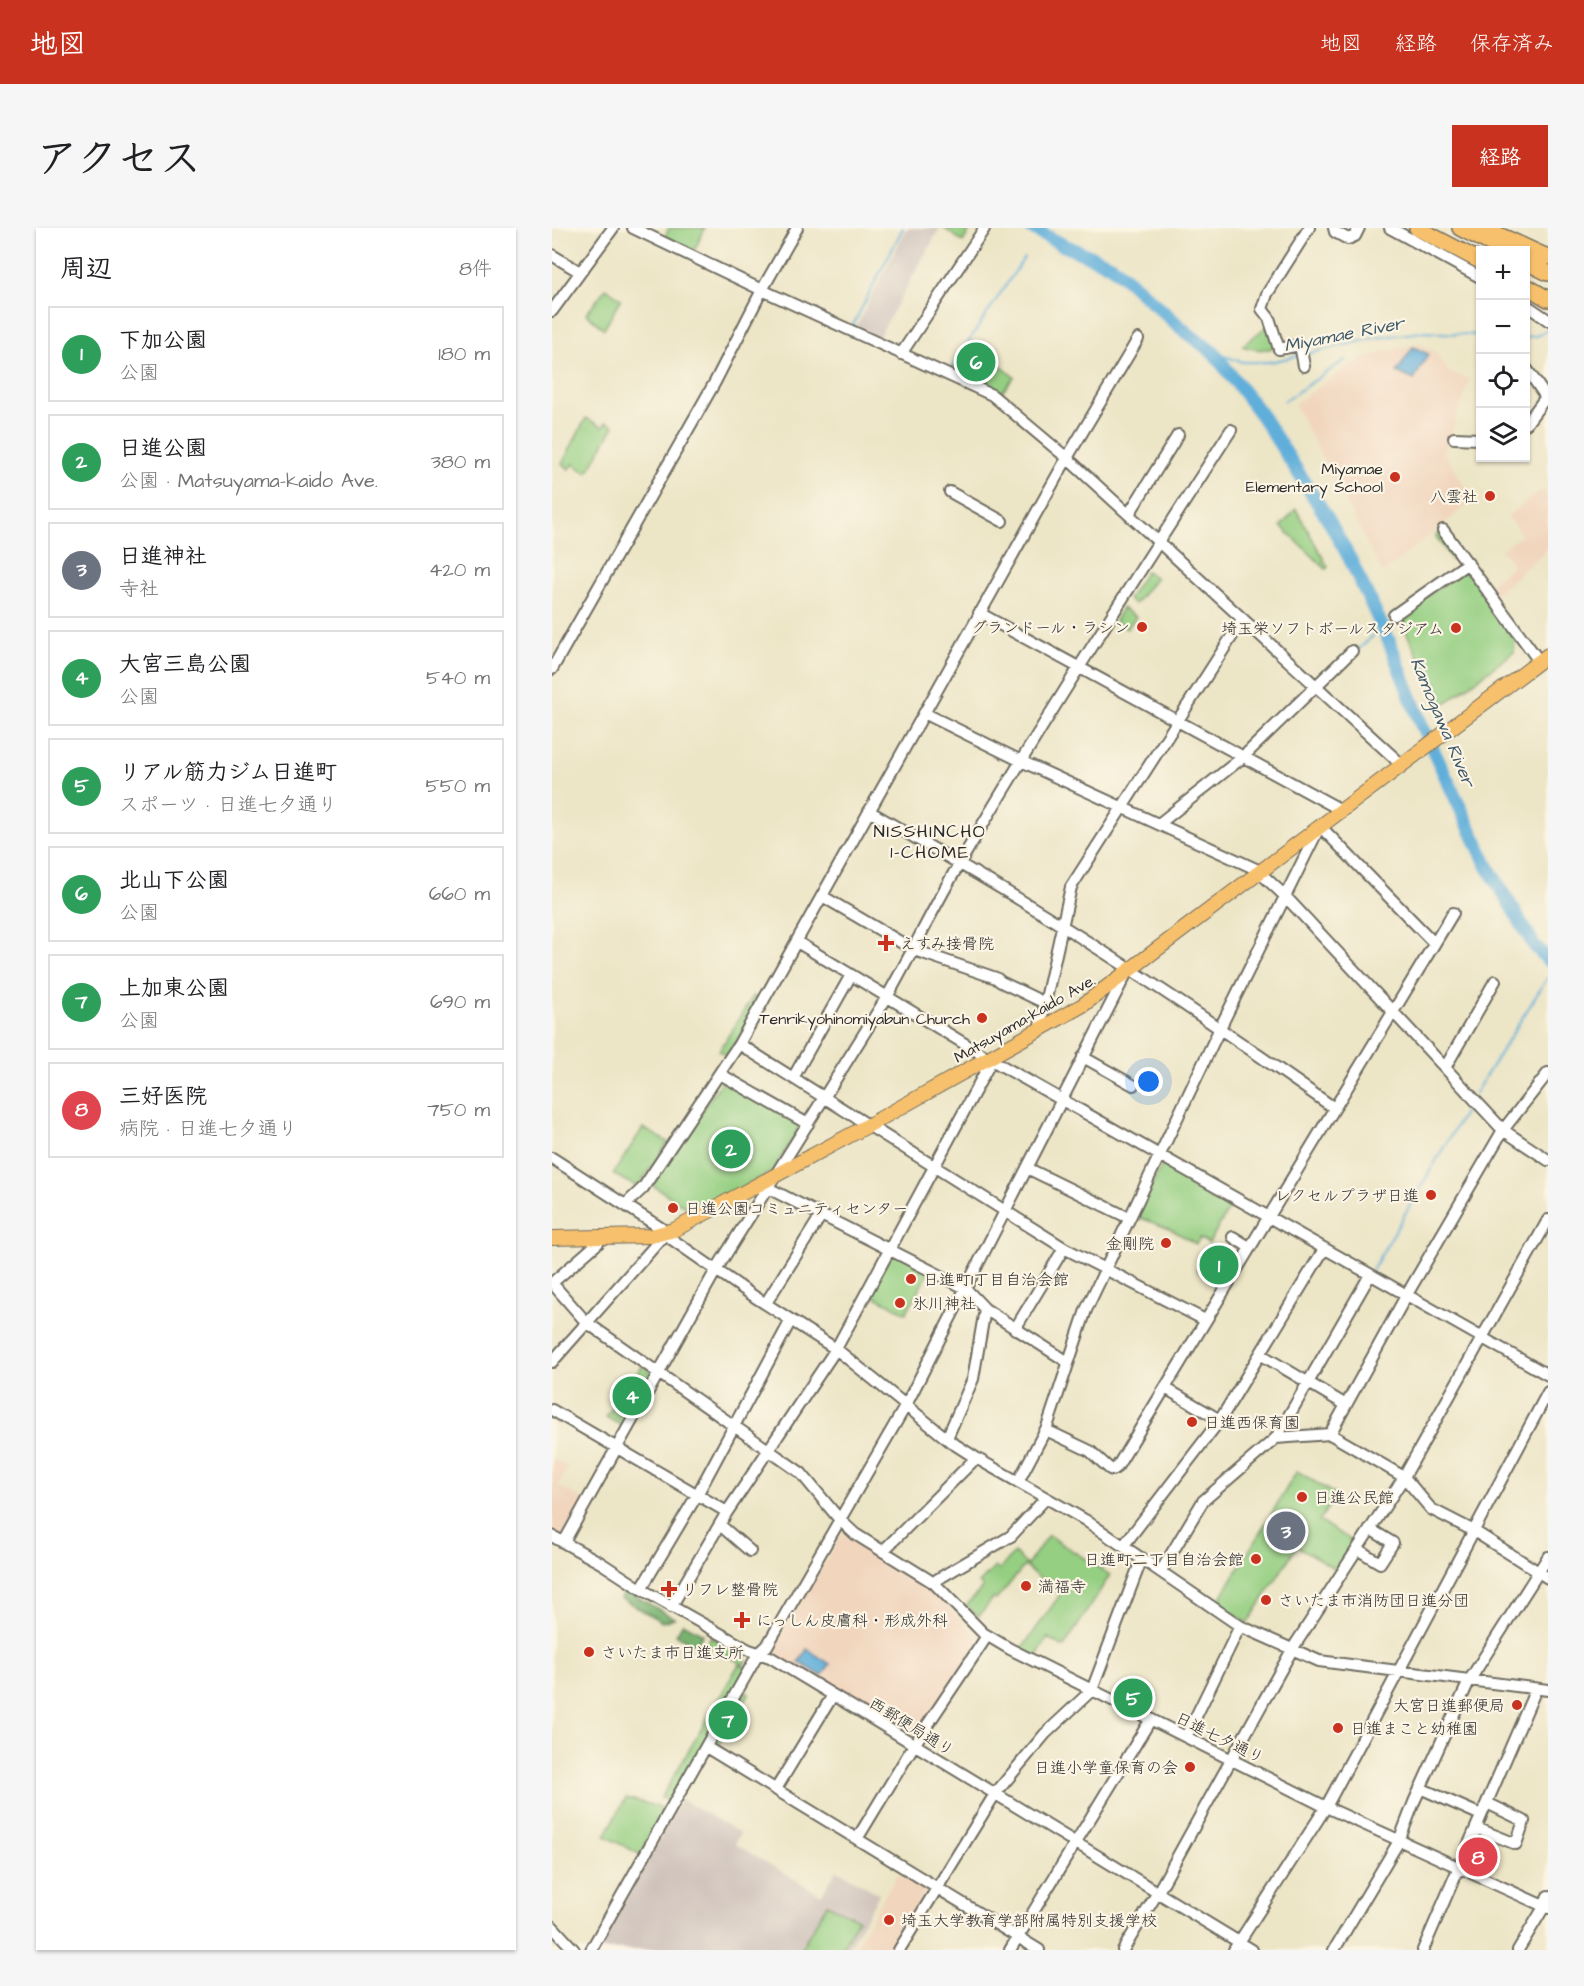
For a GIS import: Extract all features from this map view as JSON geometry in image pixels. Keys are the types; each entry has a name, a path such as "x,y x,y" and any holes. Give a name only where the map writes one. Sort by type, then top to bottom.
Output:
{"highway":[{"path":"1417,228 1476,261"},
{"path":"1460,228 1495,246"},
{"path":"1478,228 1490,231 1518,245 1542,267"},
{"path":"1530,288 1548,299"}],"main road":[{"name":"Matsuyama-kaido Ave.","path":"552,1238 651,1236 667,1233 869,1125 1083,1005 1544,658"}],"street":[{"path":"552,311 612,228"},
{"path":"633,228 995,397 1068,458 1402,765"},
{"path":"552,669 715,382 797,228"},
{"path":"1304,366 1300,345 1279,349 1269,318 1262,309 1267,294 1309,228"},
{"path":"1334,228 1335,232 1348,239 1355,236 1359,228"},
{"path":"1390,228 1476,276"},
{"path":"901,354 984,229"},
{"path":"552,255 580,272"},
{"path":"1530,308 1548,320"},
{"path":"625,1205 643,1188 740,1044 979,613 1138,339"},
{"path":"1530,374 1548,400 1543,401 1530,419"},
{"path":"564,1542 716,1270 887,997 959,863 1158,542 1231,430"},
{"path":"1129,514 1178,435"},
{"path":"1454,438 1476,439"},
{"path":"950,492 1002,522"},
{"path":"1443,530 1544,658"},
{"path":"1394,615 1468,563"},
{"path":"979,613 1341,810"},
{"path":"1039,1030 1071,886 1243,619"},
{"path":"1160,823 1243,757 1352,651"},
{"path":"924,713 1021,761 1160,823 1259,872 1285,896 1394,1011 1503,1130 1548,1160"},
{"path":"869,811 1062,927 1127,973 1220,1028 1334,1108"},
{"path":"1018,1482 1046,1430 1086,1310 1220,1028 1320,826 1434,943"},
{"path":"822,896 914,950 996,978 1045,1003"},
{"path":"1046,1430 1090,1451 1113,1470 1453,913"},
{"path":"797,942 988,1058 1548,1375"},
{"path":"591,1950 758,1654 767,1646 906,1405 1127,973"},
{"path":"793,1078 851,975"},
{"path":"1446,1066 1495,981"},
{"path":"740,1044 1006,1209 1064,1248 1205,1320"},
{"path":"1083,1057 1133,1085"},
{"path":"671,1607 727,1512 836,1350 989,1065 988,1058"},
{"path":"720,1074 808,1124"},
{"path":"1330,1434 1406,1296 1503,1130 1548,1074"},
{"path":"553,1160 667,1233 670,1238 716,1270 836,1350 947,1438 976,1458 1124,1545 1240,1626 1319,1661 1548,1690"},
{"path":"1027,1168 1129,1218"},
{"path":"768,1188 966,1288 985,1309 1068,1362"},
{"path":"766,1303 822,1214"},
{"path":"1122,1950 1158,1892 1293,1648 1404,1477 1548,1220"},
{"path":"552,1362 667,1233"},
{"path":"552,1283 598,1243 601,1237"},
{"path":"1233,1237 1250,1247"},
{"path":"1015,1329 1064,1248"},
{"path":"1124,1545 1220,1420 1324,1249"},
{"path":"1161,1571 1203,1501 1276,1438 1370,1275"},
{"name":"日進七夕通り","path":"552,1283 586,1322 658,1375 801,1473 840,1520 855,1534 934,1583 987,1636 1326,1807 1458,1869 1547,1904"},
{"path":"947,1438 973,1379 985,1309"},
{"path":"641,1589 697,1495 791,1320"},
{"path":"1260,1354 1346,1405"},
{"path":"1165,1388 1220,1420"},
{"path":"1236,1946 1326,1807 1548,1393"},
{"path":"552,1410 727,1512"},
{"path":"1276,1438 1330,1434 1404,1477 1431,1509 1474,1531 1544,1575"},
{"path":"883,1551 976,1458"},
{"path":"934,1583 1011,1536 1046,1498"},
{"path":"720,1525 750,1551"},
{"path":"1357,1549 1380,1563 1393,1544 1370,1529"},
{"name":"西郵便局通り","path":"552,1536 601,1563 671,1607 758,1654 770,1658 833,1695 1158,1892 1236,1946 1252,1950"},
{"path":"1334,1950 1399,1841 1420,1788 1469,1681 1544,1575 1548,1557"},
{"path":"899,1950 995,1794 1045,1734 1092,1690 1142,1558"},
{"path":"1186,1737 1240,1626"},
{"path":"857,1839 914,1745 987,1636"},
{"path":"1423,1950 1536,1689"},
{"path":"776,1789 833,1695"},
{"path":"1010,1950 1151,1719"},
{"path":"706,1747 1039,1950"},
{"path":"1420,1788 1481,1815"},
{"path":"1476,1828 1516,1845 1524,1821 1487,1803"},
{"path":"1518,1950 1547,1904"},
{"path":"552,1926 574,1950"}],"shaded area":[{"path":"907,228 940,228 878,338 856,327"},
{"name":"Miyamae Elementary School","path":"1420,344 1435,352 1449,372 1470,379 1444,453 1473,500 1383,573 1294,404 1350,366 1384,351"},
{"path":"1541,490 1548,497 1548,548 1495,595 1487,586 1514,565 1501,550 1522,535 1508,516"},
{"path":"552,1459 568,1467 558,1486 585,1501 563,1536 552,1529"},
{"path":"843,1532 852,1541 933,1590 981,1640 915,1739 770,1653"},
{"path":"681,1799 740,1833 735,1844 821,1895 837,1870 879,1894 847,1950 598,1950"},
{"path":"1473,1841 1493,1849 1482,1873 1463,1865"},
{"name":"埼玉大学教育学部附属特別支援学校","path":"898,1874 926,1891 890,1950 852,1950"}],"green space":[{"path":"669,228 705,228 694,251 665,237"},
{"path":"944,228 971,228 963,242"},
{"path":"606,288 621,299 604,329 586,314"},
{"path":"1271,323 1276,347 1259,349 1242,346"},
{"path":"970,343 1014,377 1002,392 952,368"},
{"path":"586,418 603,427 606,422 614,426 587,473 573,464 569,469 562,464"},
{"path":"1296,509 1328,567 1326,569 1281,526"},
{"path":"1440,532 1457,554 1452,560 1436,536"},
{"name":"埼玉栄ソフトボールスタジアム","path":"1466,569 1515,638 1514,652 1443,705 1398,616"},
{"path":"1146,571 1156,578 1135,604 1128,599"},
{"path":"1122,608 1136,617 1127,629 1115,621"},
{"path":"753,996 761,1001 728,1056 719,1051"},
{"path":"722,1081 799,1122 799,1128 773,1171 695,1213 652,1185"},
{"path":"643,1128 668,1142 639,1185 635,1186 613,1174"},
{"path":"1163,1163 1233,1202 1209,1243 1200,1238 1196,1244 1174,1231 1136,1216"},
{"path":"891,1250 930,1270 906,1313 868,1293"},
{"path":"1209,1250 1225,1256 1227,1253 1240,1259 1224,1286 1197,1270"},
{"path":"642,1366 656,1375 625,1428 606,1417"},
{"path":"1297,1471 1336,1495 1319,1521 1356,1543 1339,1571 1297,1546 1248,1623 1217,1604"},
{"path":"1048,1535 1110,1575 1064,1647 1048,1638 1036,1657 1021,1650 1060,1595 1026,1567"},
{"path":"1014,1553 1026,1564 996,1600 993,1598 979,1616 966,1606 983,1587 979,1583 995,1567 999,1570"},
{"path":"625,1590 674,1618 662,1622 621,1598"},
{"path":"683,1623 703,1634 696,1646 676,1635"},
{"path":"710,1637 744,1654 746,1661 744,1665 706,1644"},
{"path":"739,1664 747,1669 671,1800 661,1798"},
{"path":"741,1688 749,1694 715,1751 707,1747"},
{"path":"626,1798 666,1809 641,1855 605,1836"},
{"path":"827,1904 858,1919 841,1950 800,1950"}],"water":[{"path":"1413,347 1428,354 1414,380 1397,372"},
{"path":"807,1649 830,1664 822,1676 799,1662"}],"waterway":[{"path":"852,327 903,228"},
{"name":"Kamogawa River","path":"1031,228 1112,266 1187,333 1214,353 1262,416 1328,519 1350,559 1389,641 1421,724 1488,867 1534,945 1548,960"},
{"path":"949,371 1024,258"},
{"name":"Miyamae River","path":"1530,337 1548,330"},
{"name":"Miyamae River","path":"1306,354 1375,338 1422,332 1476,335"},
{"name":"Miyamae River","path":"1214,353 1243,362 1270,362 1297,356"},
{"path":"1284,401 1345,360"},
{"path":"1356,652 1382,627"},
{"path":"1475,1093 1548,977"},
{"path":"1371,1272 1471,1101"}],"place":[{"name":"北山下公園","path":"976,362"},
{"name":"Miyamae Elementary School","path":"1395,477"},
{"name":"八雲社","path":"1490,496"},
{"name":"グランドール・ラシン","path":"1142,627"},
{"name":"埼玉栄ソフトボールスタジアム","path":"1456,628"},
{"name":"えすみ接骨院","path":"886,943"},
{"name":"Tenrikyohinomiyabun Church","path":"982,1018"},
{"name":"日進公園","path":"731,1149"},
{"name":"レクセルプラザ日進","path":"1431,1195"},
{"name":"日進公園コミュニティセンター","path":"673,1208"},
{"name":"金剛院","path":"1166,1243"},
{"name":"下加公園","path":"1219,1265"},
{"name":"日進町1丁目自治会館","path":"911,1279"},
{"name":"氷川神社","path":"900,1303"},
{"name":"大宮三島公園","path":"632,1396"},
{"name":"日進西保育園","path":"1192,1422"},
{"name":"日進公民館","path":"1302,1497"},
{"name":"日進神社","path":"1286,1531"},
{"name":"日進町二丁目自治会館","path":"1256,1559"},
{"name":"満福寺","path":"1026,1586"},
{"name":"リフレ整骨院","path":"669,1589"},
{"name":"さいたま市消防団日進分団","path":"1266,1600"},
{"name":"にっしん皮膚科・形成外科","path":"742,1620"},
{"name":"さいたま市日進支所","path":"589,1652"},
{"name":"リアル筋力ジム日進町","path":"1133,1698"},
{"name":"大宮日進郵便局","path":"1517,1705"},
{"name":"上加東公園","path":"728,1720"},
{"name":"日進まこと幼稚園","path":"1338,1728"},
{"name":"日進小学童保育の会","path":"1190,1767"},
{"name":"三好医院","path":"1478,1857"},
{"name":"埼玉大学教育学部附属特別支援学校","path":"889,1920"}],"district":[{"name":"NISSHINCHO 1-CHOME","path":"930,841"}]}
